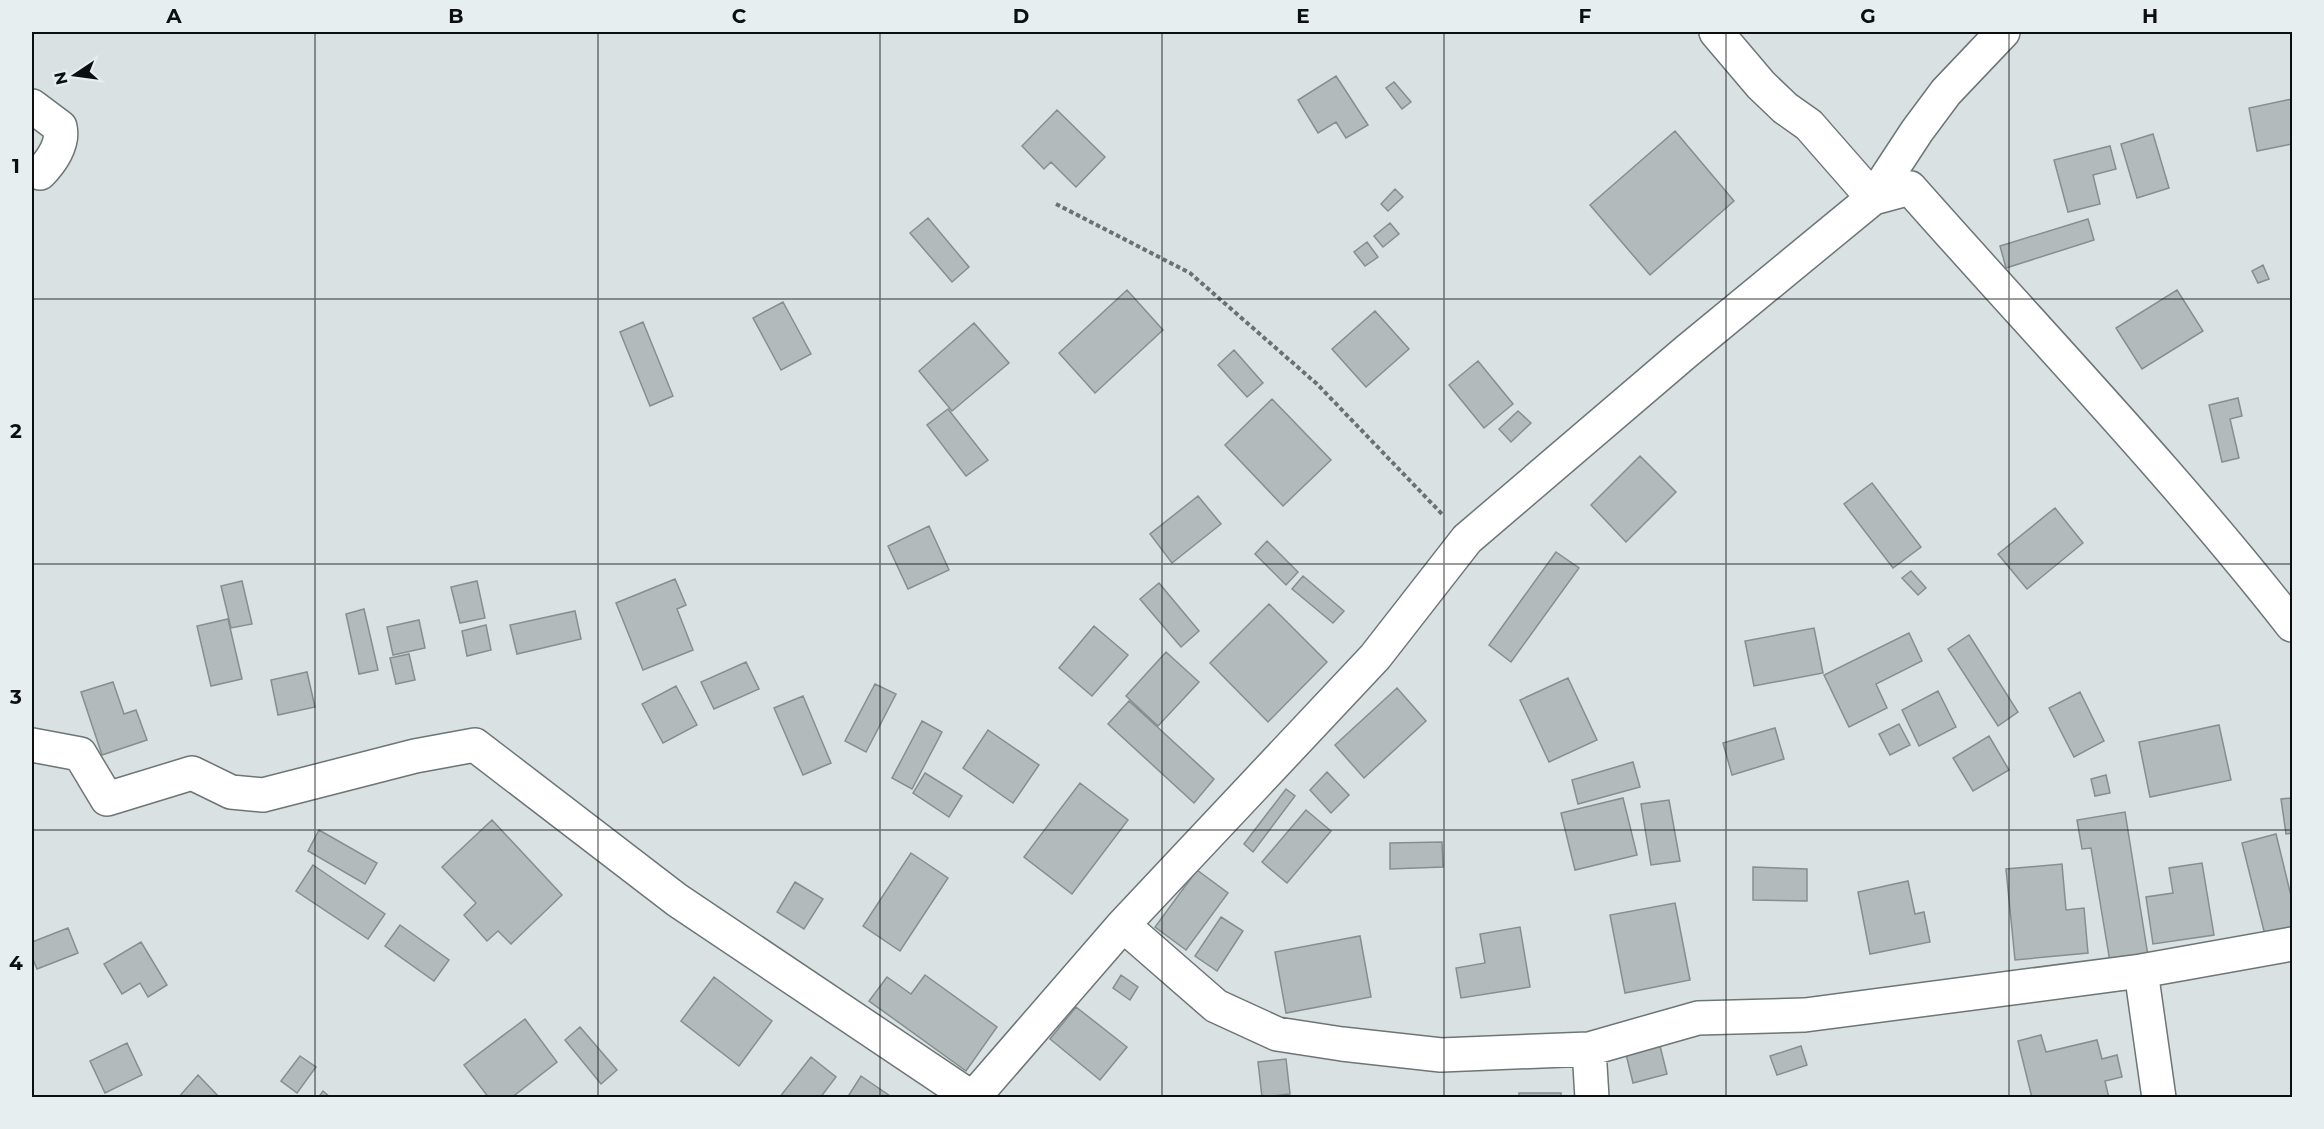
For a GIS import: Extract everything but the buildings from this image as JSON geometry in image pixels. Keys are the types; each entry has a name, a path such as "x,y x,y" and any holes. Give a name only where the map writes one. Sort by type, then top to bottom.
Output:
{"street":[{"path":"1716,32 1761,85 1785,108 1809,125 1873,198"},
{"path":"32,745 80,754 107,799 192,773 231,792 263,795 415,756 475,745 677,900 973,1098 1124,925 1375,657 1467,539 1687,351 1873,198 1946,92 2003,32"},
{"path":"32,106 60,127 62,136 49,164 40,173"},
{"path":"1873,198 1910,188 2118,418 2254,576 2292,625"},
{"path":"1124,925 1216,1006 1277,1034 1441,1055 1589,1049 1698,1018 1805,1015 2141,970 2292,944"},
{"path":"2141,970 2159,1098"},
{"path":"1589,1049 1592,1098"}],"path":[{"path":"1056,204 1190,273 1317,384 1467,539"}]}
